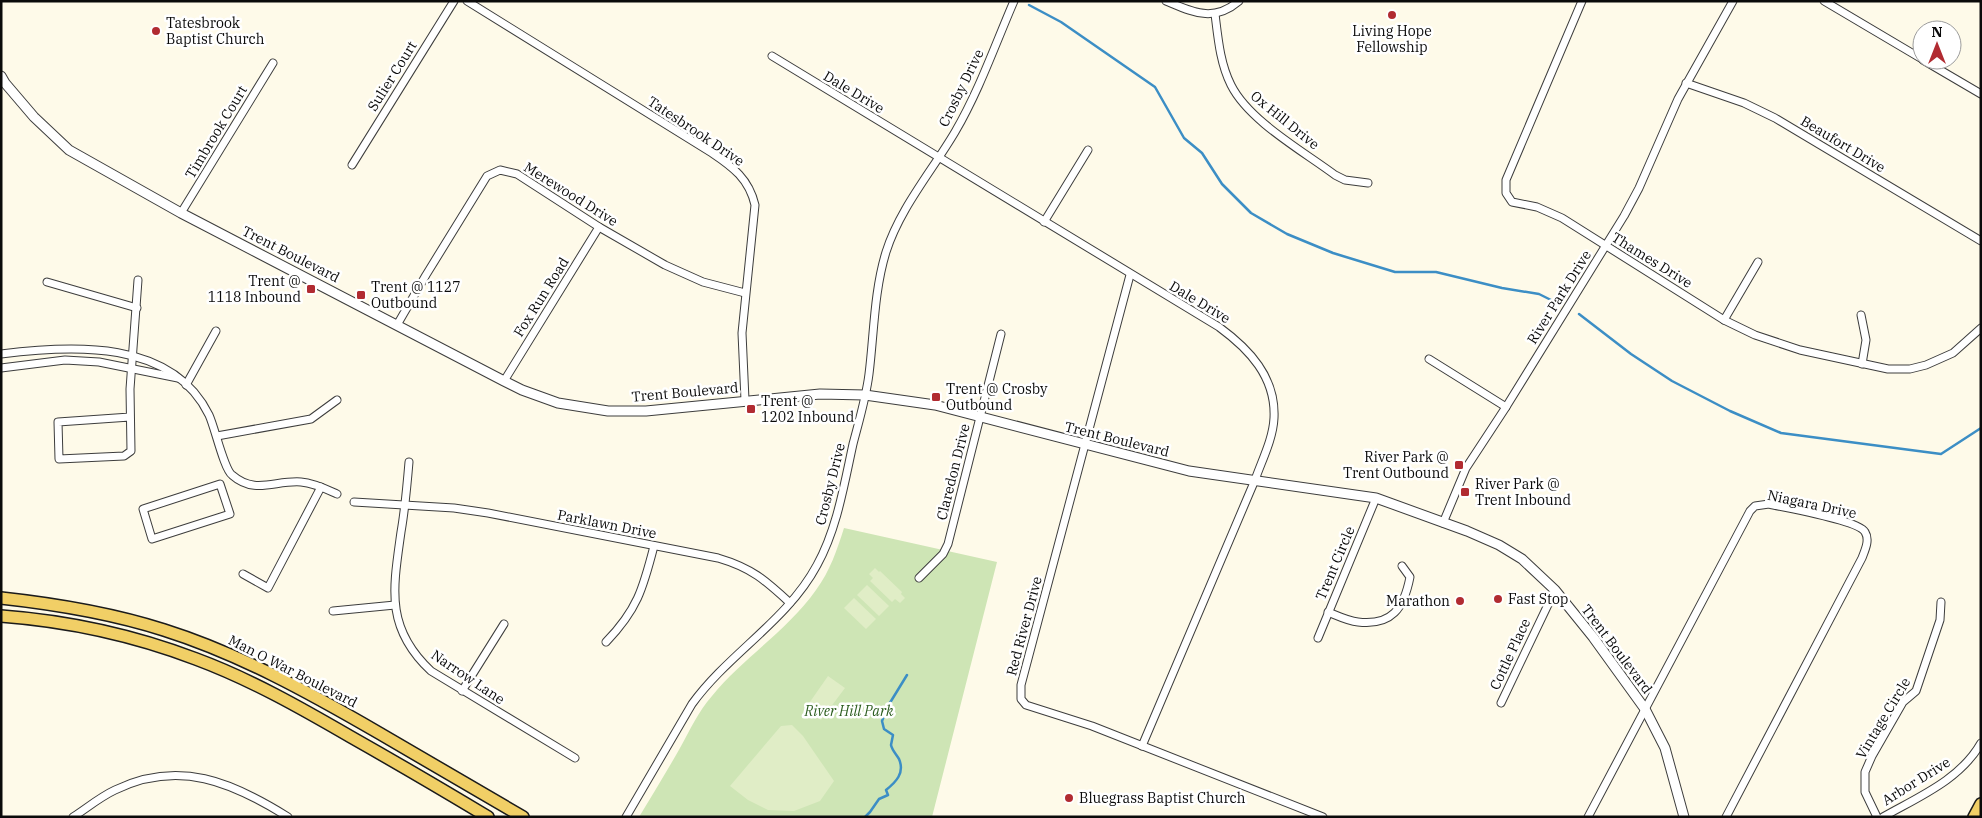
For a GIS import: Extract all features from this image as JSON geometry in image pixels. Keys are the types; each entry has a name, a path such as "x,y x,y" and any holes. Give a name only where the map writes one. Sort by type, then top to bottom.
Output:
{"main road":[{"name":"Man O War Boulevard","path":"1,598 65,606 135,622 164,630 242,660 312,695 523,817"},
{"name":"Man O War Boulevard","path":"1,616 66,623 103,631 161,646 198,659 272,693 488,817"},
{"path":"1974,817 1981,804"}],"street":[{"name":"Sulier Court","path":"352,165 454,1"},
{"name":"Tatesbrook Drive","path":"467,1 734,168 746,181 752,193 755,206 742,333 745,400"},
{"name":"Crosby Drive","path":"626,817 703,688 790,603 810,577 828,541 869,378 878,294 886,253 901,220 955,133 972,100 1014,1"},
{"path":"1166,1 1193,12 1215,14 1227,10 1239,1"},
{"name":"Thames Drive","path":"1582,1 1504,187 1512,202 1550,212 1724,320 1776,343 1862,364 1900,369 1926,365 1953,353 1981,328"},
{"name":"River Park Drive","path":"1443,523 1466,468 1606,246 1639,188 1686,83 1733,1"},
{"path":"1824,1 1912,54"},
{"name":"Ox Hill Drive","path":"1215,14 1221,53 1227,76 1240,99 1252,112 1335,175 1345,180 1368,183"},
{"name":"Dale Drive","path":"772,56 1218,327 1242,344 1258,363 1270,387 1274,418 1270,438 1142,746"},
{"name":"Timbrook Court","path":"181,213 273,63"},
{"path":"1939,70 1981,94"},
{"name":"Trent Boulevard","path":"1,76 5,84 34,117 69,150 181,213 504,381 522,390 558,403 608,411 646,410 820,394 865,395 935,405 1189,471 1376,498 1475,534 1522,559 1555,590 1593,637 1645,709 1665,748 1684,817"},
{"name":"Beaufort Drive","path":"1686,83 1744,103 1775,118 1981,241"},
{"path":"1044,222 1088,150"},
{"name":"Merewood Drive","path":"398,325 426,274 487,176 494,171 500,170 517,174 599,227 686,276 745,293"},
{"name":"Fox Run Road","path":"504,381 599,227"},
{"path":"1724,320 1758,262"},
{"name":"Red River Drive","path":"1130,275 1021,685 1021,699 1026,705 1072,718 1323,817"},
{"path":"130,417 58,422 59,458 124,456 131,451 132,354 138,280"},
{"path":"47,282 137,308"},
{"path":"1861,315 1866,340 1862,364"},
{"path":"186,385 216,331"},
{"name":"Claredon Drive","path":"919,578 942,554 948,544 1001,334"},
{"path":"1,354 62,348 132,354 168,370 198,398 209,416 230,474 239,480 255,486 302,482 337,494"},
{"path":"1429,359 1506,407"},
{"path":"1,368 65,360 99,362 132,367 178,378"},
{"path":"216,436 311,419 337,400"},
{"name":"Narrow Lane","path":"409,462 394,606 402,632 416,655 432,671 575,758"},
{"path":"220,484 230,514 152,539 143,509 220,484 230,474"},
{"path":"243,574 268,588 321,487"},
{"name":"Trent Circle","path":"1318,638 1376,498"},
{"name":"Parklawn Drive","path":"354,502 488,513 718,558 735,563 763,578 790,603"},
{"name":"Niagara Drive","path":"1588,817 1743,522 1755,506 1769,504 1852,523 1865,531 1867,537 1867,546 1862,558 1726,817"},
{"path":"606,642 630,614 637,601 654,546"},
{"path":"1328,612 1357,622 1386,620 1396,613 1409,586 1410,577 1402,566"},
{"name":"Cottle Place","path":"1501,702 1555,590"},
{"name":"Vintage Circle","path":"1876,817 1865,792 1865,772 1872,756 1904,702 1916,691 1940,620 1941,602"},
{"path":"332,611 394,606"},
{"path":"462,691 504,624"},
{"name":"Arbor Drive","path":"1883,817 1959,771 1981,743"},
{"path":"73,817 103,796 132,782 165,775 204,777 224,783 245,792 288,817"}],"green space":[{"name":"River Hill Park","path":"844,528 997,562 932,817 639,817 694,721 707,702 737,669 792,619 821,583 836,552"},
{"path":"875,568 902,592 901,594 905,598 900,603 895,599 892,602 870,581 873,578 869,574"},
{"path":"867,585 889,606 879,616 857,595"},
{"path":"854,598 876,619 866,629 844,608"},
{"path":"828,676 845,688 821,720 805,709"},
{"path":"792,725 803,736 834,781 820,801 794,811 768,810 748,800 730,786 781,726"}],"waterway":[{"path":"1029,5 1061,22 1155,87 1184,138 1202,153 1222,184 1251,213 1287,234 1333,253 1395,272 1436,272 1502,288 1539,294 1557,303"},
{"path":"1579,314 1631,354 1672,381 1730,411 1781,433 1941,454 1981,428"},
{"path":"865,817 879,799 888,795 886,790 893,784 900,773 901,764 891,745 893,735 884,729 882,721 888,706 907,675"}],"place":[{"name":"Living Hope Fellowship","path":"1392,15"},
{"name":"Tatesbrook Baptist Church","path":"156,31"},
{"name":"Trent @ 1118 Inbound","path":"311,289"},
{"name":"Trent @ 1127 Outbound","path":"361,295"},
{"name":"Trent @ Crosby Outbound","path":"936,397"},
{"name":"Trent @ 1202 Inbound","path":"751,409"},
{"name":"River Park @ Trent Outbound","path":"1459,465"},
{"name":"River Park @ Trent Inbound","path":"1465,492"},
{"name":"Fast Stop","path":"1498,599"},
{"name":"Marathon","path":"1460,601"},
{"name":"Bluegrass Baptist Church","path":"1069,798"}]}
